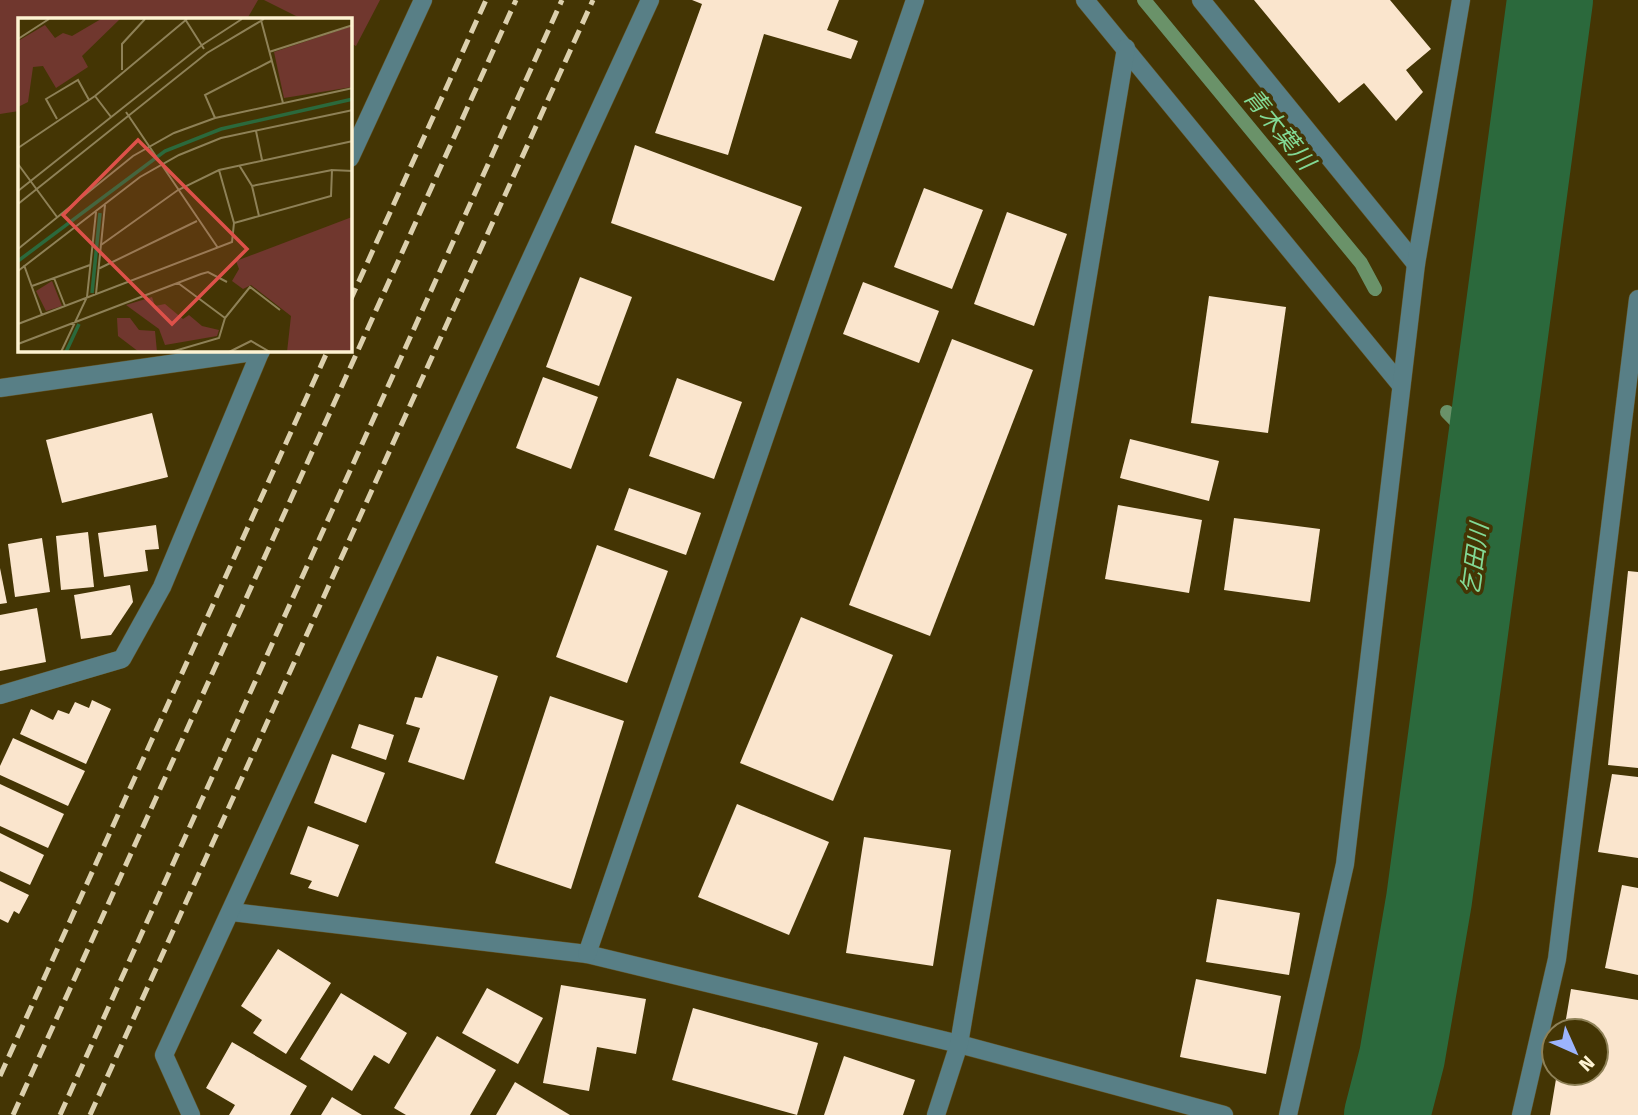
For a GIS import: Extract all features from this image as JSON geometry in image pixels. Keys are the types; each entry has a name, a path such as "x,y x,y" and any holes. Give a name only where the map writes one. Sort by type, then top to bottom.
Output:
{"street":[{"path":"352,154 423,0"},
{"path":"191,1115 164,1055 650,0"},
{"path":"587,954 915,0"},
{"path":"1085,0 1400,384"},
{"path":"1201,0 1416,264"},
{"path":"1288,1115 1345,864 1416,264 1461,0"},
{"path":"936,1115 959,1044 1126,48"},
{"path":"1521,1115 1557,959 1638,299"},
{"path":"0,388 254,352"},
{"path":"0,695 122,659 162,587 261,352"},
{"path":"232,912 587,954 959,1044 1224,1115"}],"shaded area":[{"path":"0,0 258,0 248,18 18,18 18,111 0,114"},
{"path":"264,0 380,0 356,46 352,44 352,18 300,18"}],"building":[{"path":"692,0 839,0 827,30 858,41 851,59 764,34 728,155 655,133 702,4"},
{"path":"1254,0 1390,0 1431,49 1406,70 1423,92 1396,121 1364,83 1339,103"},
{"path":"635,145 802,207 774,281 611,223"},
{"path":"924,188 983,210 952,289 894,267"},
{"path":"1007,212 1067,234 1034,326 974,304"},
{"path":"580,277 632,297 599,386 546,367"},
{"path":"863,282 939,311 919,363 843,334"},
{"path":"1209,296 1286,307 1268,433 1191,423"},
{"path":"952,339 1033,370 930,636 849,605"},
{"path":"543,377 598,397 571,469 516,448"},
{"path":"677,378 742,402 714,479 649,456"},
{"path":"152,413 168,477 62,503 46,440"},
{"path":"1130,439 1219,461 1209,501 1120,478"},
{"path":"629,488 701,513 686,555 614,530"},
{"path":"1118,505 1202,520 1189,593 1105,579"},
{"path":"1234,518 1320,529 1310,602 1224,590"},
{"path":"156,525 159,549 145,550 148,571 104,577 98,533"},
{"path":"88,532 94,587 61,590 56,536"},
{"path":"42,538 50,592 15,597 8,544"},
{"path":"597,545 668,571 627,683 556,657"},
{"path":"0,568 7,603 0,604"},
{"path":"1628,571 1638,572 1638,768 1608,765"},
{"path":"130,585 133,602 111,635 81,639 74,595"},
{"path":"37,608 46,662 0,671 0,615"},
{"path":"801,617 893,655 833,801 740,763"},
{"path":"437,656 498,676 464,780 408,762 420,728 406,724 415,697 422,698"},
{"path":"550,696 624,721 571,889 495,863"},
{"path":"92,700 111,709 86,764 20,734 31,709 53,720 58,710 69,714 75,702 89,708"},
{"path":"359,724 394,735 386,760 351,748"},
{"path":"13,738 85,771 68,806 0,775 0,766"},
{"path":"332,754 385,773 366,823 314,803"},
{"path":"1612,774 1638,777 1638,858 1598,852"},
{"path":"0,784 64,814 48,848 0,826"},
{"path":"737,804 829,842 789,935 698,897"},
{"path":"308,826 359,845 338,897 308,888 312,881 290,874"},
{"path":"0,833 44,855 30,885 0,871"},
{"path":"864,837 951,850 933,966 846,953"},
{"path":"0,881 29,895 19,914 14,911 8,923 0,919"},
{"path":"1622,885 1638,888 1638,975 1605,968"},
{"path":"1217,899 1300,913 1289,975 1206,962"},
{"path":"278,949 331,983 286,1054 253,1033 262,1020 241,1006"},
{"path":"1196,979 1281,996 1266,1074 1180,1057"},
{"path":"561,985 646,999 636,1054 597,1047 589,1091 543,1083"},
{"path":"487,988 543,1018 518,1064 462,1033"},
{"path":"1571,989 1638,1000 1638,1115 1550,1115 1555,1087 1610,1087 1610,1017 1566,1017"},
{"path":"341,993 407,1033 389,1064 374,1055 352,1091 300,1059"},
{"path":"693,1008 818,1043 797,1115 672,1080"},
{"path":"437,1036 496,1070 470,1115 406,1115 394,1108"},
{"path":"232,1042 307,1086 290,1115 229,1115 235,1105 206,1088"},
{"path":"844,1056 915,1080 903,1115 824,1115"},
{"path":"515,1082 570,1115 496,1115"},
{"path":"332,1097 362,1115 321,1115"}],"waterway":[{"name":"青木葉川","path":"1144,0 1361,263 1375,289"},
{"name":"乞田川","path":"1387,1115 1402,1057 1429,900 1550,0"},
{"name":"青木葉川","path":"1447,412 1489,455"}],"railway":[{"path":"352,297 486,0"},
{"path":"13,1115 516,0"},
{"path":"60,1115 562,0"},
{"path":"90,1115 593,0"},
{"path":"0,1076 327,352"}]}
